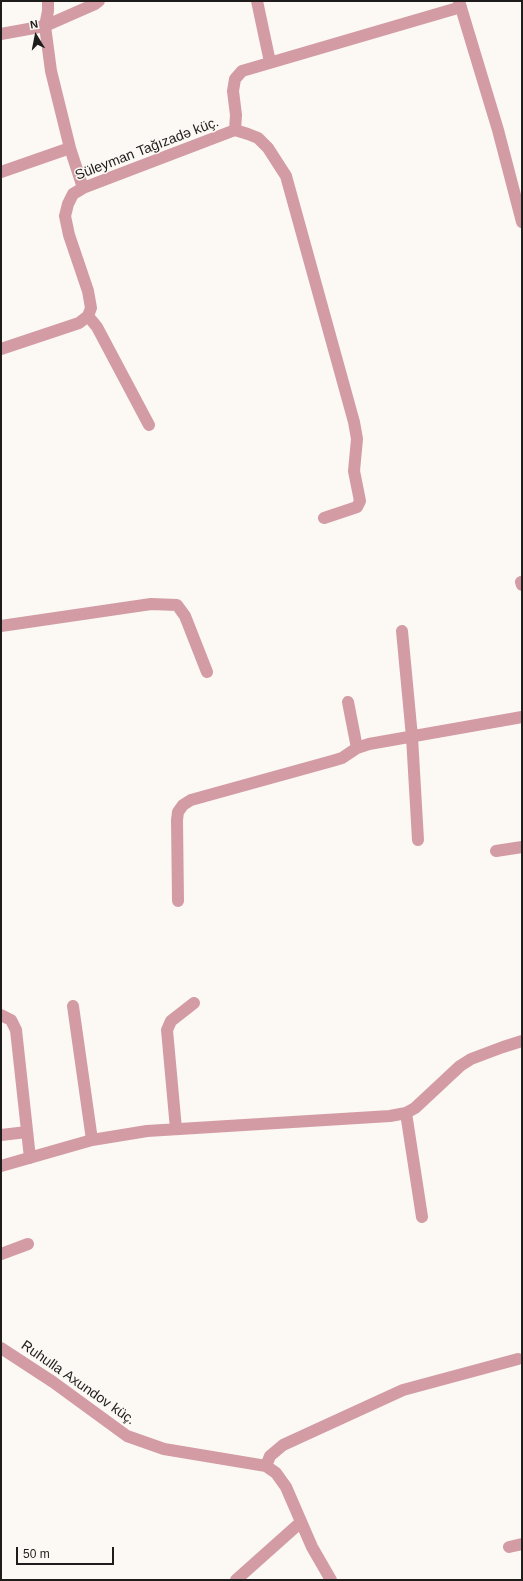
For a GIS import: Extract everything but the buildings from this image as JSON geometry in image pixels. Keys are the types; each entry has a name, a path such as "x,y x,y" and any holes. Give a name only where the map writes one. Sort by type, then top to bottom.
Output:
{"street":[{"path":"48,1 45,26 51,71 70,148 83,188"},
{"path":"1,34 45,26 99,1"},
{"path":"257,1 270,62"},
{"path":"460,4 498,130 522,222"},
{"name":"Süleyman Tağızadə küç.","path":"88,316 91,308 88,291 69,235 65,216 68,204 73,194 83,188 235,130 236,115 233,91 235,79 242,71 460,4"},
{"path":"235,130 258,138 268,148 286,176 354,422 357,439 354,471 360,501 357,507 324,518"},
{"path":"1,172 70,148"},
{"path":"1,349 79,323 88,316 100,333 149,425"},
{"path":"1,626 152,604 177,605 185,616 207,672"},
{"path":"402,631 412,737 418,840"},
{"path":"348,702 357,748"},
{"path":"178,901 178,812 183,805 191,800 342,758 357,748 369,744 522,717"},
{"path":"496,851 522,847"},
{"path":"176,1129 167,1030 171,1021 194,1004"},
{"path":"73,1006 92,1140"},
{"path":"1,1015 11,1020 16,1030 30,1158"},
{"path":"1,1166 92,1140 147,1131 390,1116 406,1113 415,1108 460,1066 478,1057 522,1041"},
{"path":"406,1113 422,1217"},
{"path":"1,1135 27,1132"},
{"path":"1,1254 28,1244"},
{"name":"Ruhulla Axundov küç.","path":"1,1348 53,1382 128,1436 164,1449 266,1466"},
{"path":"331,1580 312,1546 286,1487 276,1473 266,1466 270,1456 284,1445 403,1390 518,1359"},
{"path":"236,1580 301,1522"},
{"path":"509,1547 522,1544"}]}
